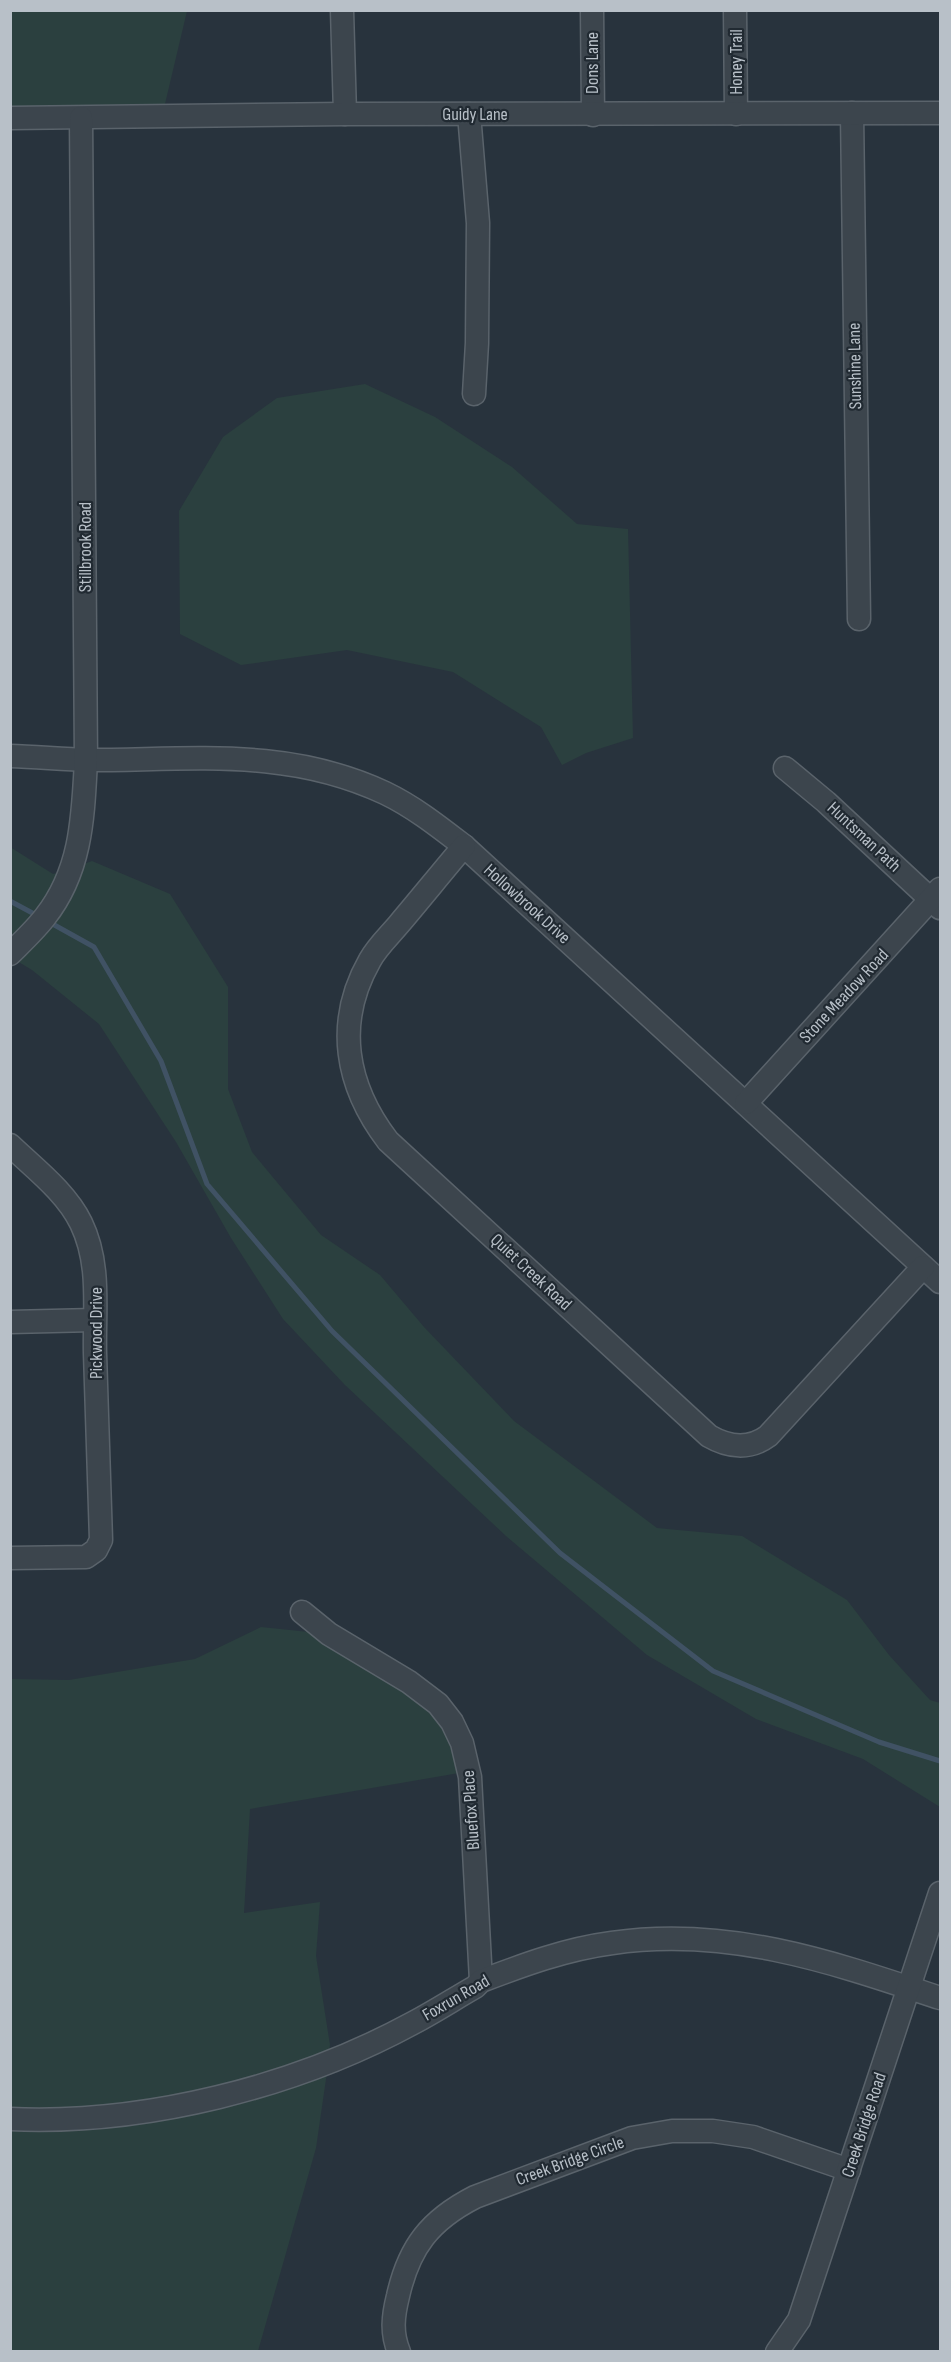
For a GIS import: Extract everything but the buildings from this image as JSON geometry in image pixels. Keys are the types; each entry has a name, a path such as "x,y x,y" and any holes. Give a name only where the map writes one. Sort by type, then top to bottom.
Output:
{"street":[{"path":"342,10 345,114"},
{"name":"Dons Lane","path":"592,10 593,115"},
{"name":"Honey Trail","path":"735,10 736,114"},
{"name":"Sunshine Lane","path":"852,113 859,619"},
{"name":"Guidy Lane","path":"10,118 345,114 940,113"},
{"path":"469,114 478,223 477,343 474,394"},
{"name":"Stillbrook Road","path":"10,954 45,916 69,876 82,830 86,760 81,118"},
{"name":"Hollowbrook Drive","path":"10,756 86,760 254,759 321,770 353,780 419,811 464,846 940,1282"},
{"name":"Huntsman Path","path":"785,768 937,899"},
{"name":"Quiet Creek Road","path":"464,846 371,958 359,981 352,1007 349,1033 350,1059 356,1084 372,1120 388,1141 709,1436 720,1442 736,1446 752,1444 768,1436 923,1267"},
{"name":"Stone Meadow Road","path":"746,1103 937,899"},
{"name":"Pickwood Drive","path":"10,1145 66,1201 82,1226 91,1251 96,1278 94,1320 101,1540 96,1550 86,1557 10,1558"},
{"path":"10,1322 94,1320"},
{"name":"Bluefox Place","path":"302,1612 329,1634 409,1682 438,1704 452,1722 462,1743 470,1777 481,1981"},
{"name":"Creek Bridge Road","path":"777,2352 799,2320 940,1893"},
{"name":"Foxrun Road","path":"10,2119 120,2115 206,2100 277,2080 346,2055 412,2024 481,1981 542,1959 611,1943 651,1939 691,1939 771,1947 940,1998"},
{"name":"Creek Bridge Circle","path":"399,2352 393,2336 395,2312 403,2272 412,2253 439,2219 456,2206 475,2197 632,2138 672,2131 713,2131 753,2137 849,2170"}],"green space":[{"path":"10,11 187,11 164,108 11,110"},
{"path":"365,384 435,417 512,467 577,524 628,529 633,738 586,753 562,765 541,727 453,672 347,650 241,665 180,634 179,511 223,437 277,398"},
{"path":"10,847 53,874 60,872 37,912 10,940"},
{"path":"92,861 170,894 228,987 228,1089 252,1152 321,1235 380,1275 424,1327 514,1421 657,1528 742,1536 847,1600 889,1655 930,1700 940,1703 940,1807 863,1759 756,1719 647,1655 506,1536 345,1385 283,1319 231,1238 176,1142 99,1024 32,970 17,961 84,864"},
{"path":"261,1627 309,1632 402,1688 443,1726 452,1746 459,1773 250,1809 244,1913 320,1902 316,1956 330,2045 329,2052 227,2085 148,2102 94,2109 11,2111 11,1679 69,1680 195,1659"},
{"path":"327,2072 316,2148 258,2351 11,2351 10,2128"}],"waterway":[{"path":"10,901 38,916"},
{"path":"49,922 94,947 161,1061 207,1184 332,1331 560,1553 713,1671 879,1742 940,1761"}]}
